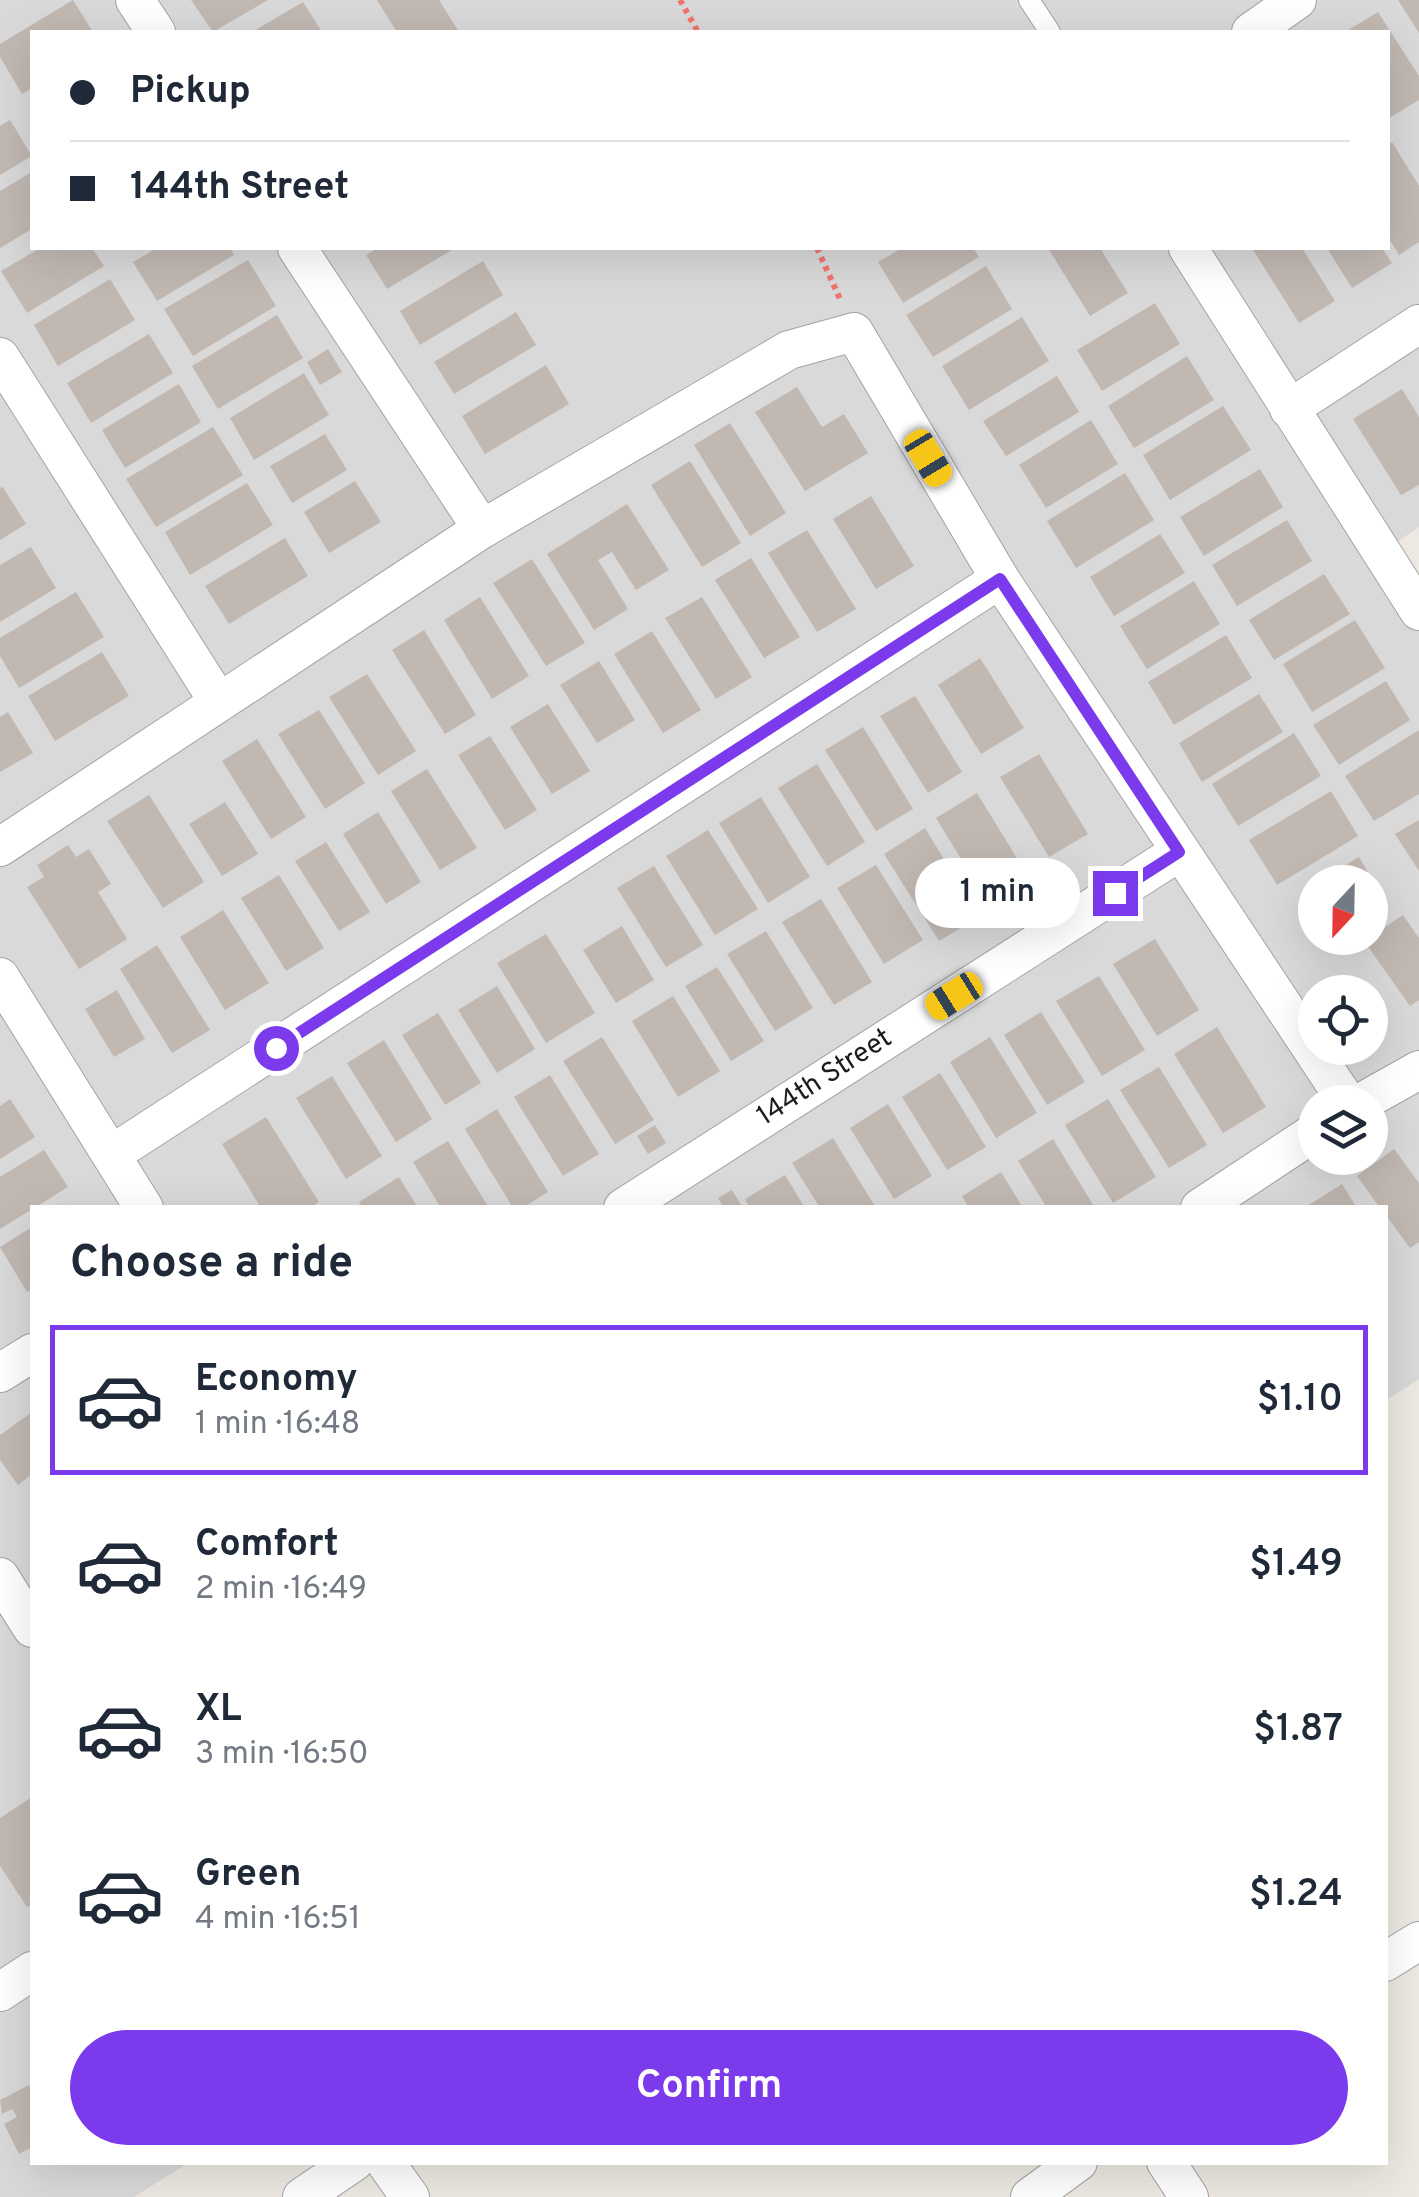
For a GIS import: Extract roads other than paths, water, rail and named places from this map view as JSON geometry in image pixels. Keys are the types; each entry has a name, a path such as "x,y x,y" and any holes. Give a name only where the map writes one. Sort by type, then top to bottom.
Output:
{"street":[{"path":"135,0 155,30"},
{"path":"1254,30 1297,0"},
{"path":"298,250 482,530"},
{"path":"1189,250 1419,611"},
{"path":"1290,409 1419,324"},
{"path":"0,848 218,700 482,530 789,350 854,332 1000,579 1336,1085"},
{"path":"0,357 218,700"},
{"path":"112,1154 1000,579"},
{"name":"144th Street","path":"627,1205 1179,852"},
{"path":"0,977 142,1205"},
{"path":"1388,1087 1419,1070"},
{"path":"1205,1205 1298,1143"},
{"path":"0,1373 30,1354"},
{"path":"1388,1960 1419,1940"},
{"path":"0,1992 30,1973"},
{"path":"302,2197 350,2165"},
{"path":"388,2165 410,2197"},
{"path":"1030,2197 1074,2165"},
{"path":"1168,2165 1189,2197"}],"lane":[{"path":"1029,0 1049,30"}]}
